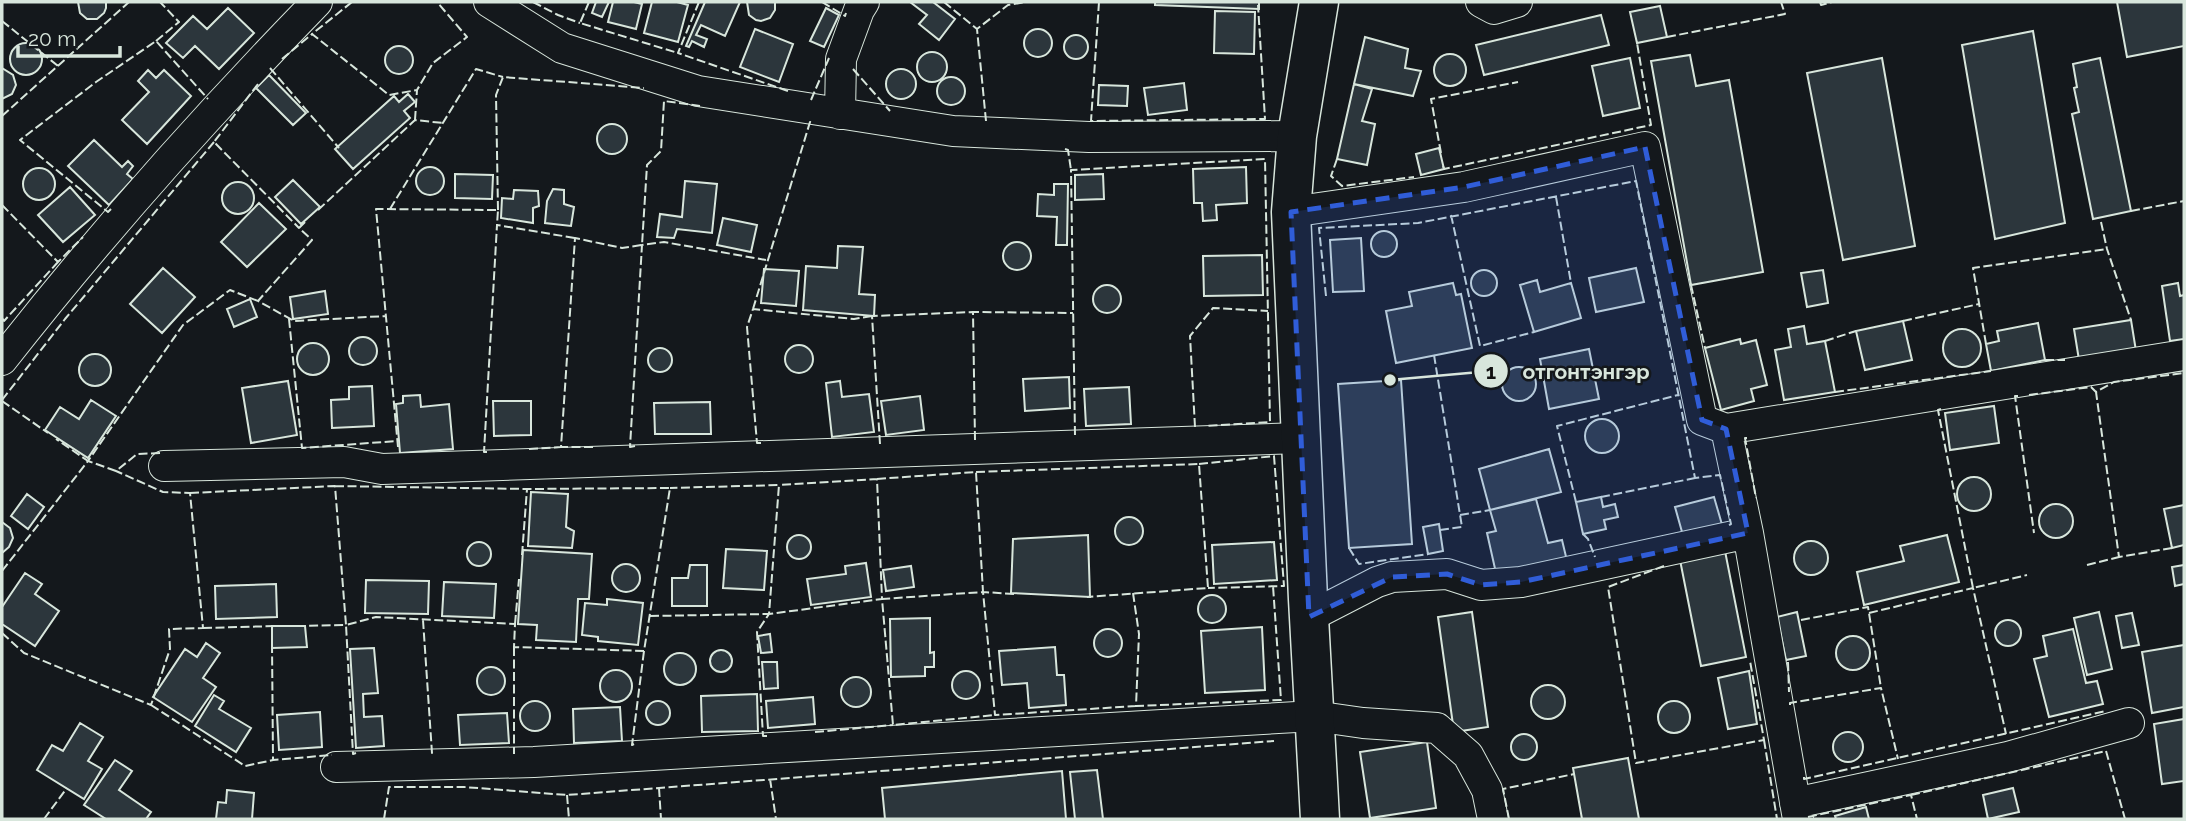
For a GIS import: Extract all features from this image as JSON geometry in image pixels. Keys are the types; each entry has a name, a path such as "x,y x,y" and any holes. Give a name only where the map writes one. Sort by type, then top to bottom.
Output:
{"street":[{"path":"2,360 98,242 255,65 317,2"},
{"path":"489,2 562,48 698,91 953,131 1089,137 1297,136"},
{"path":"840,114 841,59 864,2"},
{"path":"1320,2 1297,136 1291,212 1320,819"},
{"path":"1481,2 1494,9 1517,2"},
{"path":"1291,212 1464,187 1646,147 1702,420 1726,429 2184,355"},
{"path":"1726,429 1748,533 1797,811 2129,723"},
{"path":"164,466 344,461 382,469 1301,438"},
{"path":"1309,617 1392,577 1447,574 1481,585 1521,582 1748,533"},
{"path":"336,766 534,762 1314,716 1363,723 1437,728 1468,755 1487,790 1493,819"}],"highlighted area":[{"path":"1645,147 1702,420 1726,429 1748,533 1521,582 1481,585 1447,574 1392,577 1309,617 1291,212 1464,187"}],"building":[{"path":"78,2 106,2 106,8 97,19 87,19 80,13"},
{"path":"596,2 609,2 602,17 592,13"},
{"path":"613,2 642,4 636,29 608,22"},
{"path":"652,2 688,5 678,42 644,33"},
{"path":"705,2 740,2 725,36 701,25 696,35 707,39 704,47 692,41 689,47 686,46"},
{"path":"747,2 775,2 775,10 770,18 756,20 749,15"},
{"path":"910,2 933,2 955,19 939,40 919,24 927,15"},
{"path":"1155,2 1259,2 1259,9 1155,5"},
{"path":"2117,2 2184,2 2184,46 2127,57"},
{"path":"1660,6 1667,37 1637,43 1630,12"},
{"path":"228,8 254,33 219,69 195,46 183,58 166,43 193,16 207,29"},
{"path":"826,8 839,15 824,47 810,41"},
{"path":"1215,11 1255,12 1254,54 1214,53"},
{"path":"1601,15 1609,45 1484,75 1476,45"},
{"path":"755,29 793,44 779,82 740,67"},
{"path":"1038,29 1048,33 1052,43 1048,53 1038,57 1028,53 1024,43 1028,33"},
{"path":"2033,31 2065,223 1995,239 1962,45"},
{"path":"1076,35 1087,42 1088,47 1081,58 1076,59 1065,52 1064,47 1071,36"},
{"path":"1365,37 1408,49 1405,68 1421,71 1413,96 1354,84"},
{"path":"26,43 37,48 42,59 37,70 26,75 15,70 10,59 15,48"},
{"path":"399,46 409,50 413,60 409,70 399,74 389,70 385,60 389,50"},
{"path":"932,52 942,57 947,67 942,77 932,82 922,77 917,67 922,57"},
{"path":"1450,54 1461,59 1466,70 1461,81 1450,86 1439,81 1434,70 1439,59"},
{"path":"1690,55 1696,86 1729,80 1763,272 1691,285 1651,61"},
{"path":"1630,58 1640,108 1603,116 1592,66"},
{"path":"1882,58 1915,246 1843,260 1807,73"},
{"path":"2100,58 2131,211 2093,219 2072,114 2079,112 2073,64"},
{"path":"2,68 13,75 16,85 12,94 2,99"},
{"path":"901,69 911,74 916,84 911,94 901,99 891,94 886,84 891,74"},
{"path":"148,70 156,78 164,70 191,96 147,144 122,120 149,92 138,81"},
{"path":"269,75 306,113 293,125 256,88"},
{"path":"951,77 961,81 965,91 961,101 951,105 941,101 937,91 941,81"},
{"path":"1184,83 1187,110 1148,115 1144,88"},
{"path":"1354,84 1372,89 1362,121 1375,124 1367,165 1337,159"},
{"path":"1099,85 1128,86 1127,106 1098,105"},
{"path":"408,94 415,102 404,111 410,118 353,169 335,149 394,96 399,102"},
{"path":"612,124 623,128 627,139 623,150 612,154 601,150 597,139 601,128"},
{"path":"94,140 122,167 128,161 133,166 127,174 133,179 109,205 68,166"},
{"path":"1439,148 1444,169 1421,175 1416,154"},
{"path":"430,167 440,171 444,181 440,191 430,195 420,191 416,181 420,171"},
{"path":"1246,167 1247,203 1216,205 1217,220 1203,221 1202,203 1194,203 1193,169"},
{"path":"39,168 50,173 55,184 50,195 39,200 28,195 23,184 28,173"},
{"path":"455,174 493,175 492,199 455,198"},
{"path":"1103,174 1104,199 1075,200 1075,175"},
{"path":"293,180 320,207 301,224 275,197"},
{"path":"685,181 717,184 712,233 677,229 674,238 657,237 660,214 682,217"},
{"path":"238,182 249,187 254,198 249,209 238,214 227,209 222,198 227,187"},
{"path":"1054,184 1068,184 1067,245 1056,245 1057,217 1037,216 1038,194 1054,195"},
{"path":"70,187 95,215 63,242 38,215"},
{"path":"553,189 564,190 564,204 574,207 571,226 545,223 547,201"},
{"path":"514,190 538,191 539,206 533,208 533,223 501,218 502,198 513,199"},
{"path":"259,203 286,229 247,267 221,242"},
{"path":"723,218 757,225 751,252 717,245"},
{"path":"1384,231 1393,235 1397,244 1393,253 1384,257 1375,253 1371,244 1375,235"},
{"path":"1361,238 1364,291 1333,292 1330,240"},
{"path":"1017,242 1027,246 1031,256 1027,266 1017,270 1007,266 1003,256 1007,246"},
{"path":"838,246 863,247 859,294 875,295 874,316 803,310 806,266 837,268"},
{"path":"1262,255 1263,295 1204,296 1203,256"},
{"path":"163,268 195,297 162,333 130,304"},
{"path":"1636,268 1644,302 1596,312 1589,278"},
{"path":"764,269 799,271 796,306 761,303"},
{"path":"1484,270 1493,274 1497,283 1493,292 1484,296 1475,292 1471,283 1475,274"},
{"path":"1823,270 1828,303 1807,307 1801,273"},
{"path":"1537,280 1540,292 1571,283 1581,318 1534,332 1520,285"},
{"path":"1453,283 1456,295 1461,294 1472,348 1396,363 1386,311 1412,306 1409,292"},
{"path":"2178,283 2180,296 2184,295 2184,339 2170,341 2162,286"},
{"path":"1107,285 1117,289 1121,299 1117,309 1107,313 1097,309 1093,299 1097,289"},
{"path":"325,291 328,314 293,319 290,297"},
{"path":"250,299 257,317 234,327 227,309"},
{"path":"2131,320 2136,351 2079,360 2074,329"},
{"path":"1903,321 1912,360 1865,370 1856,331"},
{"path":"2038,323 2045,360 1991,371 1986,344 1999,341 1997,331"},
{"path":"1804,326 1807,344 1825,341 1835,392 1784,400 1775,350 1791,347 1788,329"},
{"path":"1962,329 1975,335 1981,348 1975,361 1962,367 1949,361 1943,348 1949,335"},
{"path":"363,337 373,341 377,351 373,361 363,365 353,361 349,351 353,341"},
{"path":"1740,339 1741,344 1756,340 1767,385 1751,389 1754,401 1721,410 1705,348"},
{"path":"313,343 324,348 329,359 324,370 313,375 302,370 297,359 302,348"},
{"path":"799,345 809,349 813,359 809,369 799,373 789,369 785,359 789,349"},
{"path":"660,348 669,351 672,360 669,369 660,372 651,369 648,360 651,351"},
{"path":"1589,349 1599,399 1549,409 1540,359"},
{"path":"95,354 106,359 111,370 106,381 95,386 84,381 79,370 84,359"},
{"path":"1519,367 1531,372 1536,384 1531,396 1519,401 1507,396 1502,384 1507,372"},
{"path":"1069,377 1070,408 1025,411 1023,379"},
{"path":"1401,380 1412,544 1349,548 1338,384"},
{"path":"288,381 297,435 251,443 242,388"},
{"path":"840,381 842,397 869,394 874,432 832,437 826,383"},
{"path":"372,386 374,426 332,428 331,400 349,399 349,387"},
{"path":"1129,387 1131,424 1086,426 1084,389"},
{"path":"420,395 421,407 449,404 453,449 400,453 396,404 403,403 403,396"},
{"path":"920,396 924,430 886,435 881,401"},
{"path":"91,400 116,416 88,458 45,430 60,407 79,419"},
{"path":"493,401 531,401 531,435 494,436"},
{"path":"710,402 711,434 655,434 654,403"},
{"path":"1994,406 1999,443 1950,450 1945,413"},
{"path":"1602,419 1614,424 1619,436 1614,448 1602,453 1590,448 1585,436 1590,424"},
{"path":"1549,449 1561,492 1490,510 1479,469"},
{"path":"1974,477 1986,482 1991,494 1986,506 1974,511 1962,506 1957,494 1962,482"},
{"path":"531,492 568,494 566,527 574,531 572,548 528,546"},
{"path":"27,494 44,507 28,529 11,516"},
{"path":"1601,497 1603,507 1615,504 1618,517 1604,520 1606,529 1583,534 1576,502"},
{"path":"1714,497 1723,528 1684,539 1675,507"},
{"path":"1536,499 1548,543 1562,540 1568,565 1498,582 1487,533 1496,531 1490,510"},
{"path":"2056,504 2068,509 2073,521 2068,533 2056,538 2044,533 2039,521 2044,509"},
{"path":"2184,505 2184,545 2172,548 2164,509"},
{"path":"1129,517 1139,521 1143,531 1139,541 1129,545 1119,541 1115,531 1119,521"},
{"path":"2,522 10,528 13,538 2,553"},
{"path":"1439,524 1443,551 1428,554 1423,527"},
{"path":"799,535 808,538 811,547 808,556 799,559 790,556 787,547 790,538"},
{"path":"1088,535 1090,597 1011,593 1013,539"},
{"path":"1947,535 1959,582 1864,605 1857,572 1904,561 1900,546"},
{"path":"1811,541 1823,546 1828,558 1823,570 1811,575 1799,570 1794,558 1799,546"},
{"path":"479,542 488,545 491,554 488,563 479,566 470,563 467,554 470,545"},
{"path":"1274,542 1277,580 1214,584 1212,545"},
{"path":"726,549 767,551 764,590 723,588"},
{"path":"523,550 592,554 589,599 578,599 576,642 536,640 537,625 518,624"},
{"path":"1725,551 1746,657 1701,666 1680,560"},
{"path":"866,563 871,597 811,605 807,579 846,574 845,566"},
{"path":"626,564 636,568 640,578 636,588 626,592 616,588 612,578 616,568"},
{"path":"690,565 707,565 707,606 672,606 672,578 688,578"},
{"path":"2184,565 2184,584 2175,586 2172,567"},
{"path":"911,566 914,587 886,591 883,570"},
{"path":"25,573 42,584 35,594 59,611 35,646 2,624 2,607"},
{"path":"366,580 429,581 428,614 365,613"},
{"path":"444,582 496,584 494,618 442,616"},
{"path":"276,584 277,617 216,619 215,586"},
{"path":"1212,595 1222,599 1226,609 1222,619 1212,623 1202,619 1198,609 1202,599"},
{"path":"607,599 643,603 638,645 598,641 598,637 582,635 585,603 607,605"},
{"path":"1472,612 1488,727 1454,732 1438,617"},
{"path":"1797,612 1806,656 1786,660 1777,617"},
{"path":"2099,612 2112,669 2087,675 2074,618"},
{"path":"2132,613 2139,645 2122,648 2116,616"},
{"path":"930,618 930,653 934,652 934,667 925,667 925,676 891,677 890,619"},
{"path":"2008,620 2017,624 2021,633 2017,642 2008,646 1999,642 1995,633 1999,624"},
{"path":"272,626 305,626 307,647 272,648"},
{"path":"1262,627 1265,690 1205,693 1201,631"},
{"path":"1108,629 1118,633 1122,643 1118,653 1108,657 1098,653 1094,643 1098,633"},
{"path":"2073,629 2086,683 2097,681 2103,704 2049,717 2034,659 2047,656 2043,636"},
{"path":"770,634 772,652 761,653 758,636"},
{"path":"1853,636 1865,641 1870,653 1865,665 1853,670 1841,665 1836,653 1841,641"},
{"path":"206,643 220,653 203,678 216,687 192,722 153,697 185,649 197,657"},
{"path":"2184,645 2184,707 2152,713 2142,652"},
{"path":"1055,647 1057,675 1064,675 1066,705 1029,708 1027,683 1002,685 999,651"},
{"path":"374,648 378,693 363,694 364,717 382,716 384,746 356,748 350,649"},
{"path":"717,650 725,650 732,657 732,665 725,672 717,672 710,665 710,657"},
{"path":"680,653 691,658 696,669 691,680 680,685 669,680 664,669 669,658"},
{"path":"762,662 777,662 778,688 764,689"},
{"path":"491,667 501,671 505,681 501,691 491,695 481,691 477,681 481,671"},
{"path":"616,670 627,675 632,686 627,697 616,702 605,697 600,686 605,675"},
{"path":"966,671 976,675 980,685 976,695 966,699 956,695 952,685 956,675"},
{"path":"1749,671 1757,724 1728,729 1718,678"},
{"path":"856,677 862,678 870,686 870,698 862,706 856,707 850,706 842,698 841,692 842,686 850,678"},
{"path":"1548,685 1560,690 1565,702 1560,714 1548,719 1536,714 1531,702 1536,690"},
{"path":"757,694 758,731 702,732 701,696"},
{"path":"214,695 224,701 219,709 251,728 236,752 195,726"},
{"path":"813,697 815,724 768,728 766,701"},
{"path":"535,701 546,705 550,716 546,727 535,731 524,727 520,716 524,705"},
{"path":"658,701 667,704 670,713 667,722 658,725 649,722 646,713 649,704"},
{"path":"1674,701 1685,706 1690,717 1685,728 1674,733 1663,728 1658,717 1663,706"},
{"path":"620,707 622,741 574,743 573,709"},
{"path":"320,712 322,747 279,750 277,715"},
{"path":"507,713 509,743 460,745 458,715"},
{"path":"2184,719 2184,781 2162,784 2154,724"},
{"path":"80,723 103,737 88,761 102,769 84,799 37,770 52,745 63,751"},
{"path":"1848,732 1859,736 1863,747 1859,758 1848,762 1837,758 1833,747 1837,736"},
{"path":"1524,734 1533,738 1537,747 1533,756 1524,760 1515,756 1511,747 1515,738"},
{"path":"1427,742 1436,808 1370,818 1360,752"},
{"path":"1628,758 1639,819 1582,819 1573,768"},
{"path":"115,760 132,771 119,790 151,812 146,819 106,819 84,805"},
{"path":"1097,770 1103,819 1075,819 1070,772"},
{"path":"1062,771 1066,819 885,819 882,788"},
{"path":"2013,788 2019,812 1988,819 1983,795"},
{"path":"227,790 254,793 252,819 216,819 218,802 226,803"},
{"path":"1866,807 1869,819 1836,819 1835,816"}],"fence":[{"path":"2,116 129,2"},
{"path":"156,41 179,22 160,2"},
{"path":"352,2 312,34 389,95 417,90"},
{"path":"415,120 417,90 433,63 467,37 437,2"},
{"path":"533,2 580,23"},
{"path":"589,2 580,23 678,53"},
{"path":"699,2 678,53 788,91"},
{"path":"822,2 845,16 846,13"},
{"path":"944,2 977,29"},
{"path":"986,121 977,29 1008,5 1026,2"},
{"path":"1099,2 1091,121 1265,119 1258,5"},
{"path":"1667,37 1785,14 1781,2"},
{"path":"1820,2 1821,5 1832,2"},
{"path":"2,21 58,66"},
{"path":"282,59 312,34"},
{"path":"111,209 108,212 20,140 96,82 156,41 208,99"},
{"path":"1443,166 1444,169 1651,125 1637,43"},
{"path":"811,100 829,58"},
{"path":"270,68 339,148"},
{"path":"390,209 476,69 503,77"},
{"path":"853,69 890,111"},
{"path":"498,210 496,95 503,77 644,88"},
{"path":"1441,153 1431,99 1518,82"},
{"path":"258,84 214,142 299,228"},
{"path":"593,447 561,447 575,238 622,248 642,245 647,165 661,151 664,101 700,106"},
{"path":"318,210 415,120 443,123"},
{"path":"753,309 810,122 814,123"},
{"path":"2,400 65,319 214,142"},
{"path":"1065,149 1068,150 1071,170"},
{"path":"1075,435 1071,170 1265,159 1270,422 1205,426"},
{"path":"1337,159 1331,176 1342,186 1414,177"},
{"path":"1326,296 1319,228 1418,223 1636,181 1695,478 1720,475 1731,524 1729,525"},
{"path":"1556,197 1571,283"},
{"path":"2131,211 2184,201"},
{"path":"2,205 58,262 83,237"},
{"path":"398,447 376,209 498,210 497,225"},
{"path":"1451,215 1480,346 1534,332"},
{"path":"305,222 299,228 312,240 258,301 294,321 386,316"},
{"path":"2101,222 2107,249 2131,320"},
{"path":"487,452 484,452 497,225 575,238"},
{"path":"635,446 630,447 642,245 664,242 766,260"},
{"path":"1986,344 1973,268 2107,249"},
{"path":"2,318 4,321 58,262"},
{"path":"1691,285 1705,348"},
{"path":"160,453 137,454 116,471 88,461 183,325 230,290 258,301"},
{"path":"1903,321 1979,304"},
{"path":"1195,427 1190,336 1213,308 1268,311"},
{"path":"761,443 757,443 747,327 753,309 854,319 872,316"},
{"path":"975,440 973,312 1073,313"},
{"path":"880,444 872,316 973,312"},
{"path":"289,319 302,448 397,441"},
{"path":"1825,341 1856,331"},
{"path":"1434,355 1462,527 1440,530"},
{"path":"2045,360 2065,360"},
{"path":"1835,392 1991,371"},
{"path":"2172,548 2119,557 2096,392 2114,382 2184,373"},
{"path":"2029,395 2091,387 2096,392"},
{"path":"1576,502 1557,426 1678,395"},
{"path":"2018,396 2015,396 2034,533"},
{"path":"2,401 48,433"},
{"path":"1941,409 1938,410 1973,588 2027,575"},
{"path":"1747,438 1756,498"},
{"path":"2,571 88,461 56,439"},
{"path":"529,449 561,447"},
{"path":"1199,464 1274,456 1284,586 1208,588"},
{"path":"976,472 1199,464 1208,588 1087,597"},
{"path":"2,633 24,653 151,705 170,649 169,629 203,628 190,493 163,492 116,471"},
{"path":"877,479 976,472 983,592 882,599 893,725 995,715"},
{"path":"1601,497 1695,478"},
{"path":"767,736 763,736 757,632 769,614 882,599 877,479 779,485"},
{"path":"650,616 769,614 779,485 670,488"},
{"path":"335,486 670,488 644,651 514,647 515,624 376,617 346,625 353,754 356,753"},
{"path":"190,493 335,486 346,625 301,626"},
{"path":"522,555 527,489"},
{"path":"1460,515 1490,510"},
{"path":"1583,534 1588,539 1595,557"},
{"path":"1349,548 1359,564 1428,554"},
{"path":"2087,565 2119,557"},
{"path":"1664,566 1608,587 1636,763 1764,740 1750,661"},
{"path":"515,624 519,579"},
{"path":"1133,593 1139,634 1136,706 1281,700 1273,586"},
{"path":"1869,613 1973,588 2006,734"},
{"path":"1014,594 983,592 995,715 1136,706"},
{"path":"1801,620 1868,607 1881,688"},
{"path":"423,620 434,753"},
{"path":"203,628 277,626"},
{"path":"272,644 273,760 332,755"},
{"path":"514,647 514,754"},
{"path":"634,744 632,745 644,651"},
{"path":"1788,662 1789,692"},
{"path":"1790,705 1881,688 1898,759"},
{"path":"151,705 245,766 273,760"},
{"path":"1804,777 2106,711"},
{"path":"815,732 893,725"},
{"path":"1764,740 1777,819"},
{"path":"384,819 389,787 464,787 567,795 1274,741"},
{"path":"1911,795 2106,751 2125,819"},
{"path":"1509,819 1503,789 1574,774"},
{"path":"770,779 776,819"},
{"path":"44,819 67,788"},
{"path":"659,788 661,819"},
{"path":"567,795 569,819"},
{"path":"1808,817 1911,795 1917,819"}],"place":[{"name":"отгонтэнгэр","path":"1390,380"}]}
